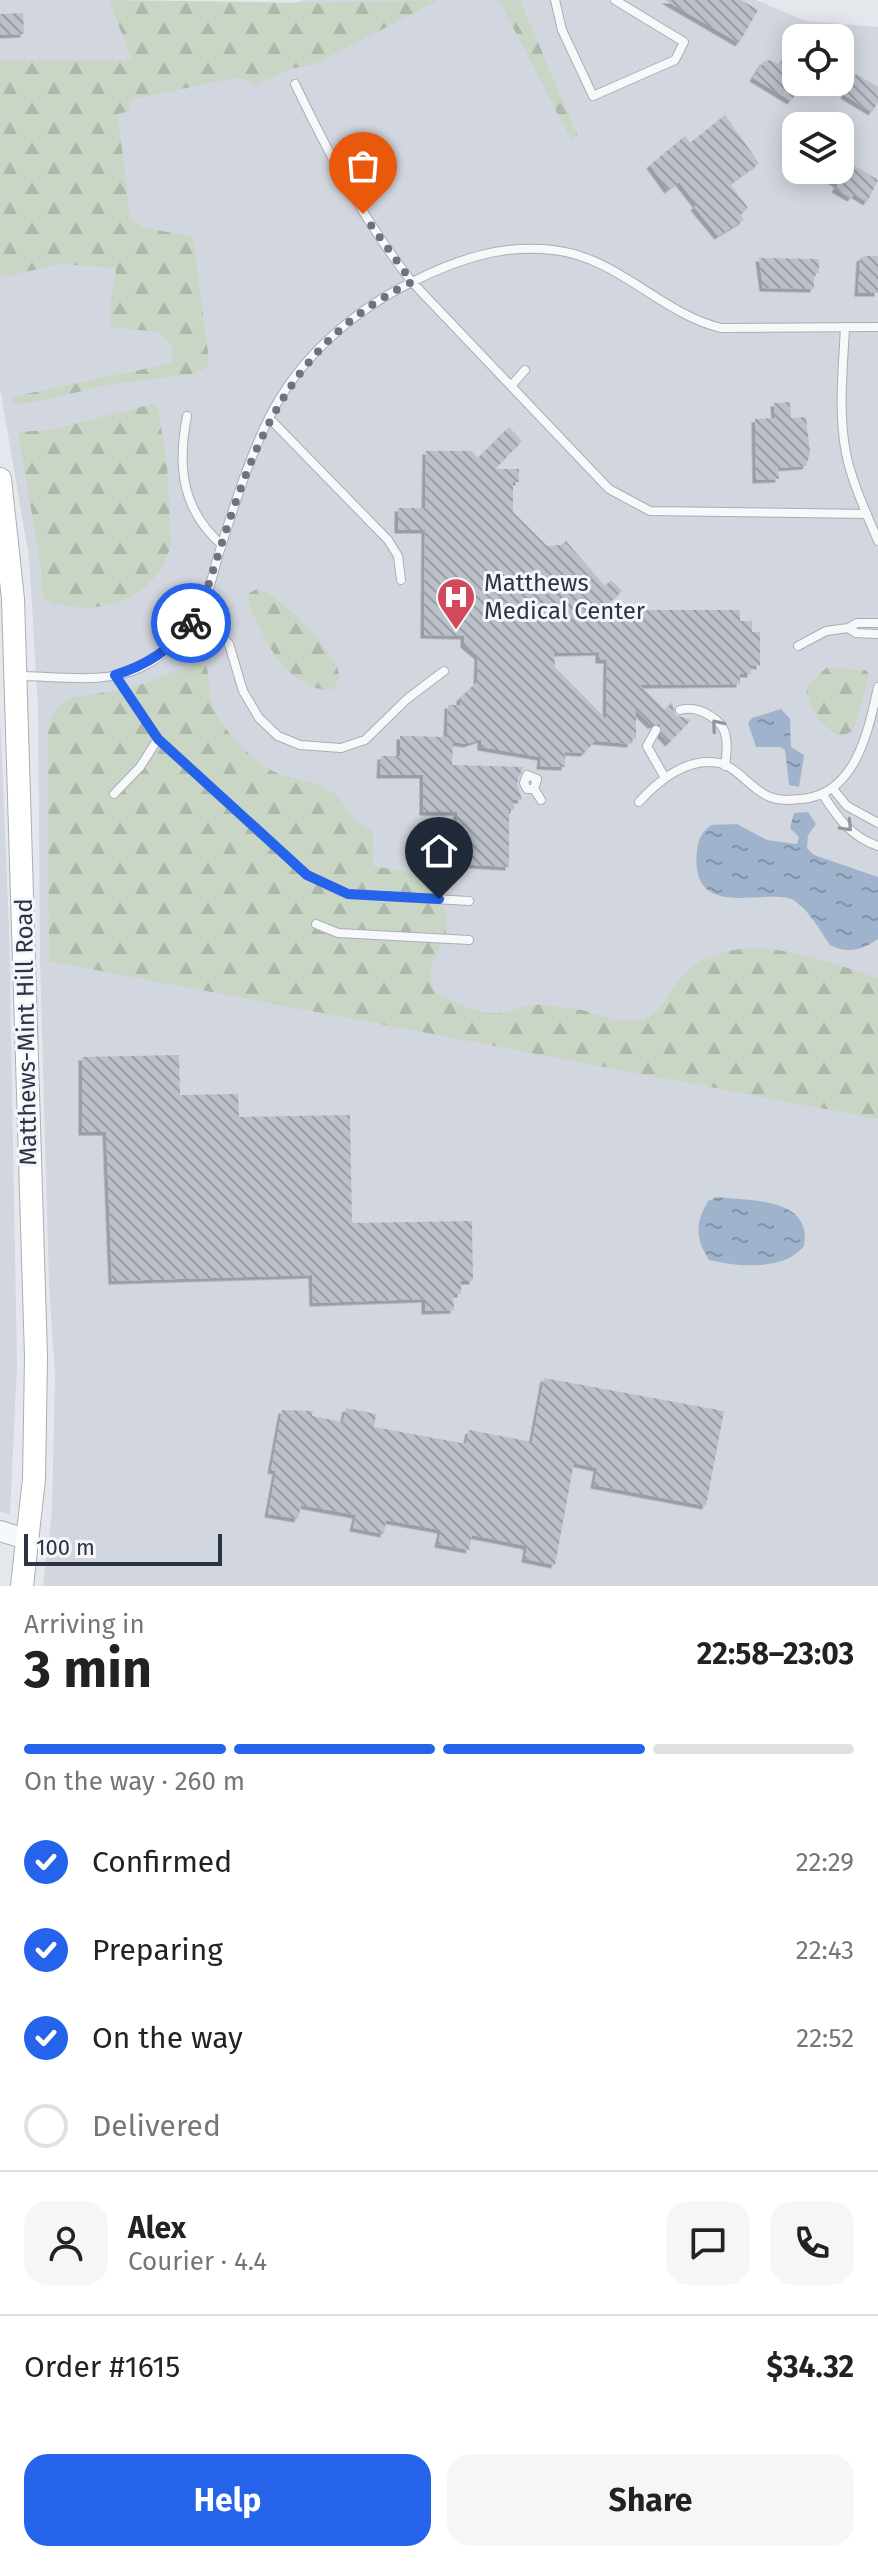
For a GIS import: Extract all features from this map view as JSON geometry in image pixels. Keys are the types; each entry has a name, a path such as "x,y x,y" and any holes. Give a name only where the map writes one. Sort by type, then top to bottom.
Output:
{"main road":[{"name":"Matthews-Mint Hill Road","path":"0,479 7,525 16,676 36,1357 29,1540 22,1586"}],"street":[{"path":"0,1531 29,1540"}],"lane":[{"path":"555,0 562,30 593,96 675,60 684,42 615,0"},
{"path":"295,84 340,177 412,282 609,489 650,511 867,514"},
{"path":"16,676 115,675 143,667 174,644 200,611 269,418 303,366 342,325 443,266 485,253 520,249 555,250 632,279 664,303 705,324 721,328 878,327"},
{"path":"845,327 842,407 846,450 878,541"},
{"path":"511,386 525,370"},
{"path":"187,416 183,473 187,497 201,527 222,545"},
{"path":"269,418 388,540 398,556 401,580"},
{"path":"200,611 229,644 243,691 259,718 278,736 300,745 341,748 365,740 407,699 444,671"},
{"path":"798,646 826,631 848,628 857,623 878,623"},
{"path":"848,628 856,633 878,634"},
{"path":"115,675 158,739 307,875 348,894 469,901"},
{"path":"639,802 665,778 702,762 725,766 770,797 792,800 823,795 839,786 856,758 870,724 878,687"},
{"path":"680,710 693,708 719,723 726,738 725,766"},
{"path":"656,730 647,746 665,778"},
{"path":"114,794 140,767 158,739"},
{"path":"534,789 541,800"},
{"path":"833,789 847,806 878,823"},
{"path":"823,795 840,821 861,840 878,846"},
{"path":"316,924 338,933 469,940"}],"shaded area":[{"path":"0,0 109,0 133,60 303,0 756,0 805,21 842,24 782,24 782,96 854,96 854,25 878,27 878,1586 43,1586 52,1511 55,1375 49,1283 40,959 38,705 29,557 0,388"},
{"path":"0,712 9,928 17,1364 10,1515 0,1511"}],"green space":[{"path":"109,0 321,3 439,0 311,66 293,68 255,85 239,77 130,100 129,111 118,114 130,217 141,227 193,237 209,360 206,368 193,374 112,384 30,403 13,403 12,397 172,363 173,347 158,332 112,327 110,305 116,268 58,264 0,278 0,60 132,60"},
{"path":"499,0 520,0 578,136 571,140"},
{"path":"152,404 158,408 167,465 171,545 163,565 138,592 121,601 84,607 45,600 18,432 50,430"},
{"path":"257,589 279,601 327,650 339,673 332,690 302,682 279,660 248,602 249,593"},
{"path":"198,663 206,666 212,703 219,718 240,746 277,773 321,786 335,794 354,819 373,831 373,866 409,873 434,890 446,917 444,937 431,971 436,994 493,1014 541,1005 633,1021 656,1011 682,976 703,960 726,952 778,950 830,962 878,979 878,1119 49,961 48,731 51,717 62,703 75,697 128,689"},
{"path":"826,668 866,670 869,675 853,731 842,736 828,728 813,710 806,687"}],"water":[{"path":"781,709 790,719 791,747 804,755 799,787 789,785 785,750 780,747 756,747 748,723 752,718"},
{"path":"808,812 816,824 808,835 807,848 814,855 878,877 878,939 867,946 855,950 836,948 830,945 810,915 795,901 783,897 734,898 718,895 705,888 698,874 698,843 711,825 737,824 767,840 797,844 799,837 790,828 794,813"},
{"path":"717,1197 761,1201 789,1210 799,1218 804,1230 804,1246 785,1260 760,1265 709,1260 698,1231 708,1201"}],"building":[{"path":"665,0 741,0 758,10 739,43"},
{"path":"23,13 24,34 0,35 0,14"},
{"path":"770,60 780,65 782,62 782,96 753,78 763,62"},
{"path":"856,74 878,87 878,102 872,112 846,96 854,96"},
{"path":"725,115 759,163 730,184 748,208 740,214 744,220 718,236 694,207 697,205 679,182 668,190 650,165 685,136 690,143"},
{"path":"854,165 878,180 867,202 854,194 851,198 835,189 838,184 854,184"},
{"path":"878,256 878,293 858,293 860,258"},
{"path":"759,258 819,259 819,273 814,273 814,289 763,288"},
{"path":"790,402 791,418 806,417 810,453 806,466 778,468 779,479 756,480 755,419 775,418 774,403"},
{"path":"509,427 522,441 495,469 519,469 519,482 513,482 513,512 547,546 561,545 566,541 605,586 611,580 622,591 602,610 740,610 740,621 752,621 752,632 760,632 760,666 751,665 751,674 740,674 740,684 640,685 665,710 672,702 675,715 691,720 669,743 661,735 660,724 651,725 636,710 636,739 631,738 631,744 595,741 584,753 565,752 565,767 540,766 541,757 481,747 481,739 467,744 453,742 452,765 523,767 517,783 522,800 514,800 514,810 509,810 509,867 457,864 457,812 423,812 423,775 380,775 381,756 400,756 400,736 447,737 448,705 460,705 460,698 477,682 478,656 464,644 464,636 424,635 425,530 398,530 398,508 425,508 426,451 472,451 478,458","holes":["599,652 599,660 607,660 606,719 555,667 554,653"]},
{"path":"179,1055 180,1095 238,1094 239,1117 350,1115 352,1223 472,1221 473,1281 461,1281 461,1294 453,1294 454,1310 425,1311 425,1299 313,1303 312,1275 112,1281 106,1132 82,1132 82,1057"},
{"path":"544,1378 724,1411 706,1506 594,1485 597,1468 574,1463 555,1565 525,1559 527,1546 472,1535 469,1550 438,1544 441,1530 386,1520 384,1534 353,1528 356,1515 301,1505 298,1519 268,1514 276,1471 271,1470 282,1410 313,1411 312,1416 343,1422 346,1408 376,1414 374,1427 466,1444 469,1430 532,1442"}],"way so far":[{"path":"191,623 200,611 240,489 269,418 303,366 342,325 391,292 412,282 363,214"}],"place":[{"name":"Matthews Medical Center","path":"456,631"}],"route":[{"path":"191,623 174,644 143,667 115,675 158,739 307,875 348,894 439,899"}]}
